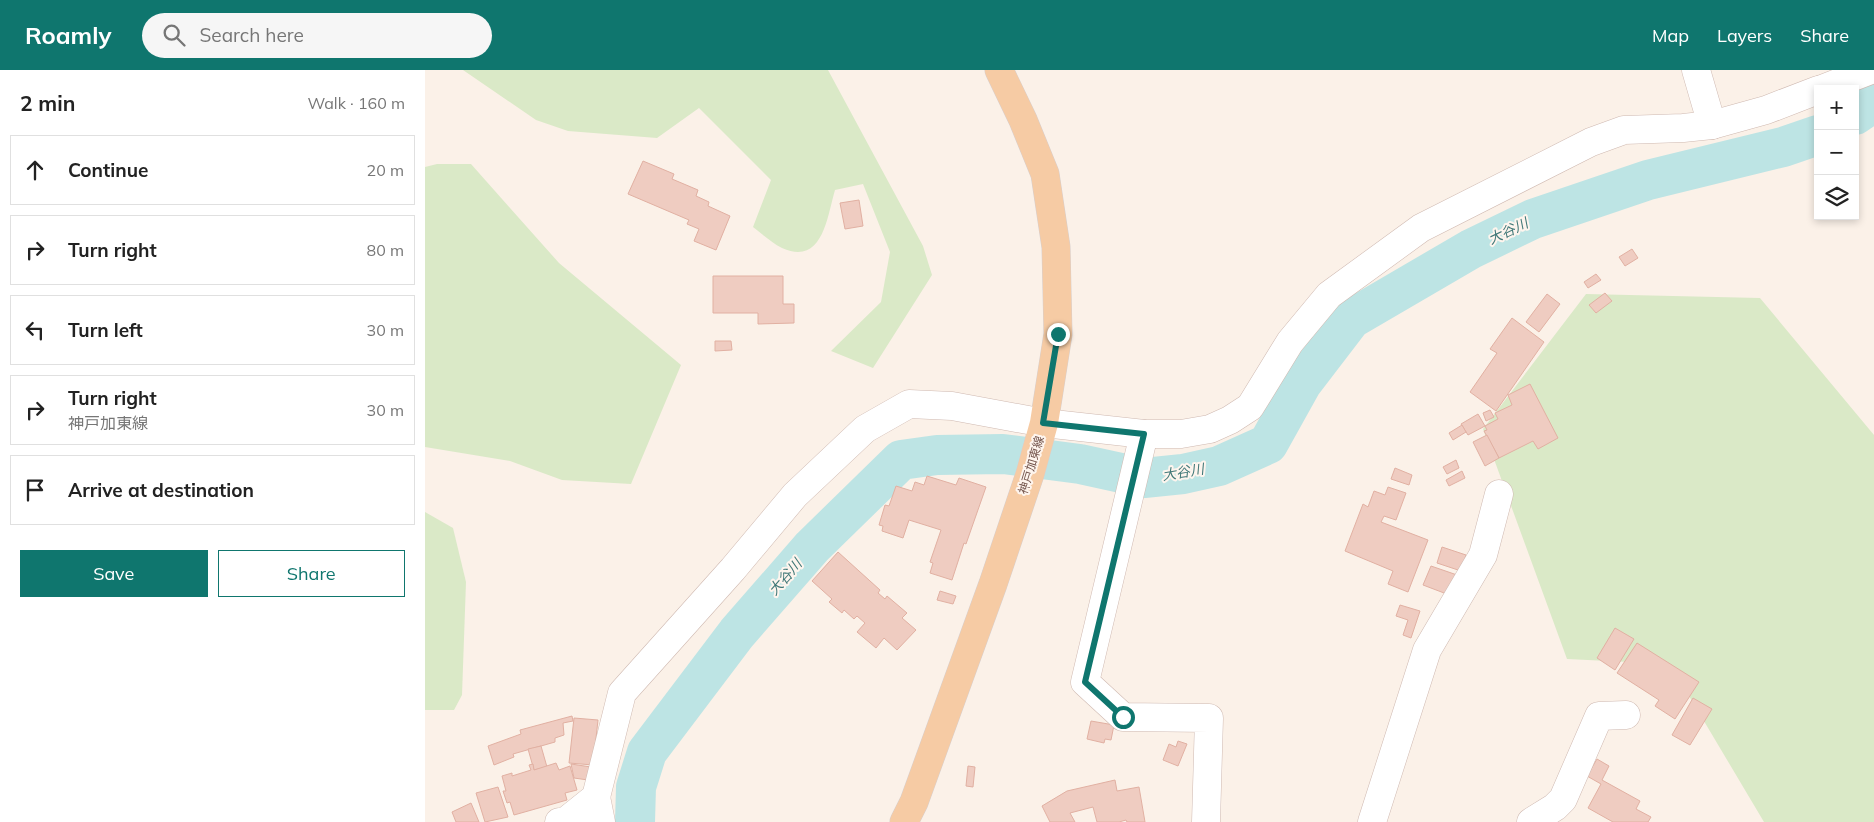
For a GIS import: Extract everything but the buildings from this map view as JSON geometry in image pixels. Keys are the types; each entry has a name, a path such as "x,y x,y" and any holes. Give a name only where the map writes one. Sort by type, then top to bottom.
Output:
{"main road":[{"name":"神戸加東線","path":"904,822 914,802 990,594 1029,474 1042,432 1058,334 1056,247 1045,174 1023,120 999,70"}],"street":[{"path":"1696,70 1712,126"},
{"path":"1832,85 1871,70"},
{"path":"559,822 599,810 622,693 733,569 795,495 865,429 909,404 952,406 1042,432 1143,441 1210,429 1230,420 1250,407 1290,342 1329,296 1421,228 1591,142 1624,130 1712,126 1766,110 1814,92"},
{"path":"1143,441 1085,682 1123,717 1209,718 1206,822"},
{"path":"1372,822 1427,650 1483,554 1499,494"},
{"path":"1531,822 1555,807 1563,799 1599,716 1627,715"}],"green space":[{"path":"463,70 828,70 923,246 932,275 873,368 831,351 881,302 890,252 863,184 835,190 826,225 821,236 815,245 806,250 796,252 782,248 753,227 771,180 699,108 657,138 568,131 536,120"},
{"path":"437,164 471,164 559,263 681,365 631,484 562,480 510,461 425,447 425,167"},
{"path":"1586,294 1760,298 1874,435 1874,822 1764,822 1670,664 1567,659 1483,429"},
{"path":"425,512 453,528 466,582 462,695 454,710 425,710"}],"waterway":[{"name":"大谷川","path":"1859,112 1874,102"},
{"name":"大谷川","path":"635,822 636,787 647,752 737,633 812,547 901,460 937,455 1003,454 1080,464 1144,478 1183,474 1219,466 1268,444 1302,383 1351,319 1471,249 1533,219 1648,180 1783,147 1814,136"}],"route":[{"path":"1058,334 1043,423 1144,434 1085,682 1123,717"}]}
